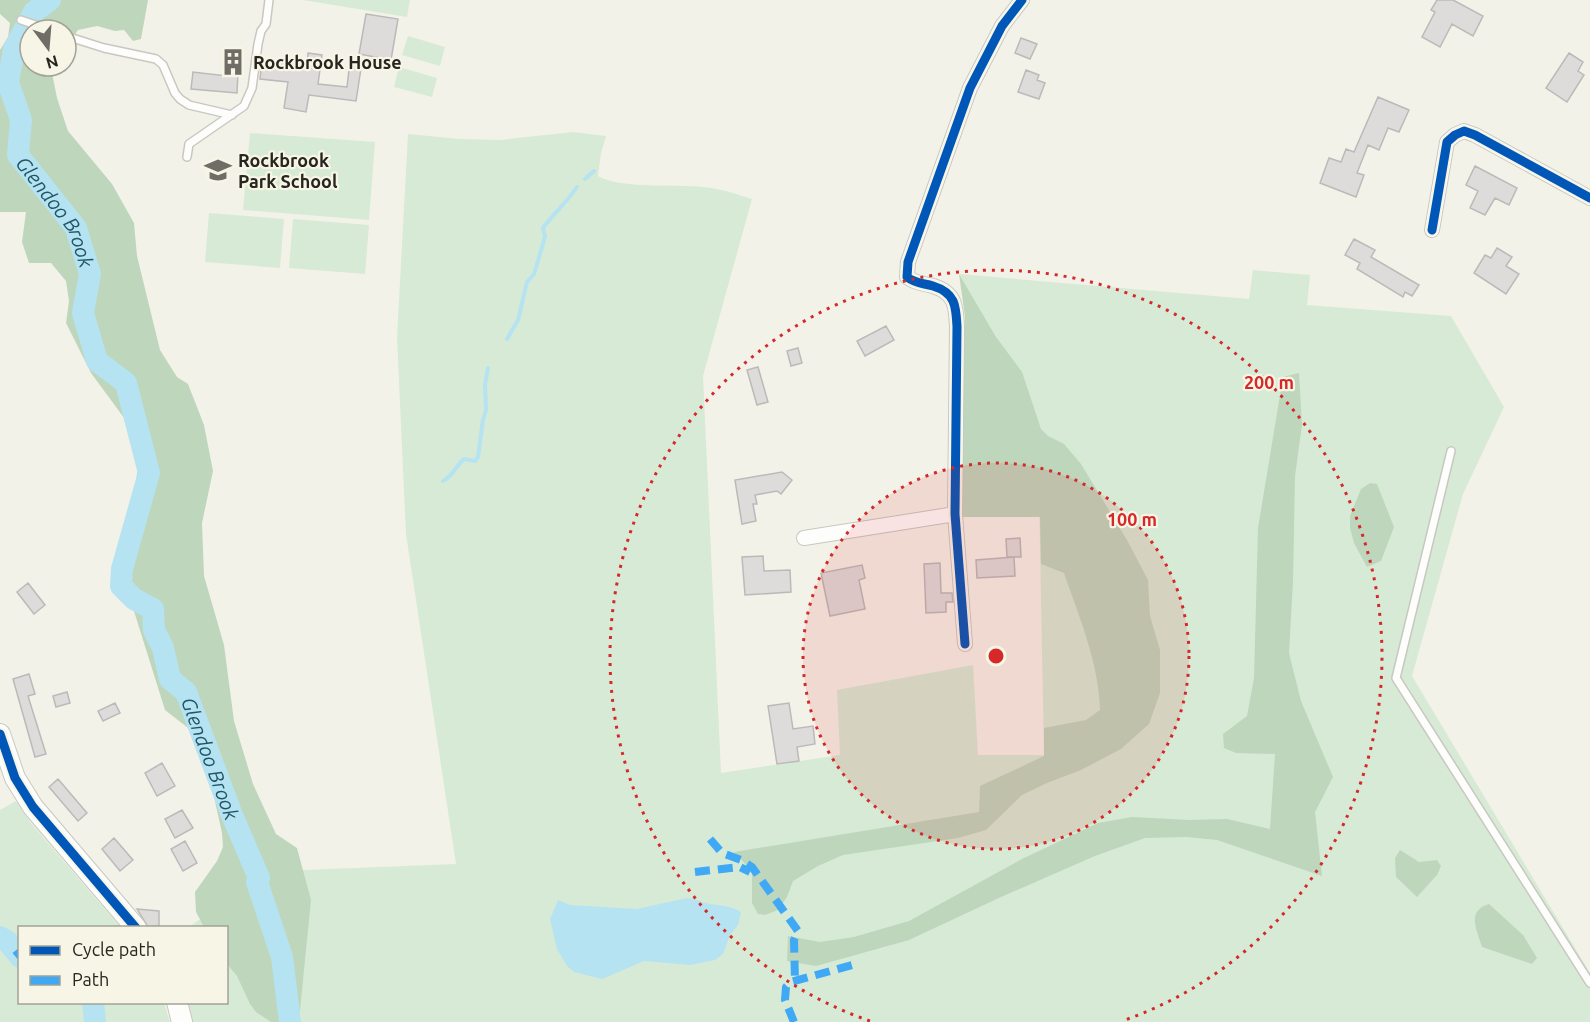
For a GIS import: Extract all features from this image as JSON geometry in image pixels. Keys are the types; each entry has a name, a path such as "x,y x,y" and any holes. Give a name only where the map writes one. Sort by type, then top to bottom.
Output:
{"main road":[{"path":"0,734 15,778 33,807 135,926"},
{"path":"178,1004 182,1022"}],"street":[{"path":"965,644 955,514 956,307 951,295 935,287 915,283 907,277 908,262 970,88 1002,26 1022,0"},
{"path":"1431,230 1447,142 1464,131 1590,198"},
{"path":"804,538 955,514"}],"lane":[{"path":"187,157 189,144 244,106 252,88 258,44 261,31 266,24 269,0"},
{"path":"78,40 156,59 163,65 180,99 189,105 231,115"},
{"path":"1451,451 1396,678 1590,982"}],"green space":[{"path":"0,0 148,0 141,39 133,41 124,30 115,31 97,26 78,30 78,18 18,18 18,78 53,78 68,131 112,184 134,223 137,256 160,350 177,377 188,384 204,425 213,471 202,523 204,576 224,645 234,721 253,784 276,834 297,848 311,900 297,1022 271,1022 256,1012 237,976 228,965 228,926 203,926 196,912 195,892 217,861 223,847 201,738 165,710 133,608 119,591 112,574 120,538 135,492 139,455 130,426 91,373 66,323 69,301 66,281 51,263 29,263 22,242 26,212 0,212 0,50 8,37 10,23 0,14"},
{"path":"303,0 410,0 407,17"},
{"path":"408,36 445,47 440,66 402,55"},
{"path":"399,67 437,78 432,97 394,87"},
{"path":"573,132 606,136 598,176 637,185 711,188 752,199 703,376 721,773 840,755 837,690 973,665 978,755 1044,755 1038,438 959,274 1249,299 1253,270 1310,275 1307,305 1451,316 1504,407 1463,494 1412,676 1590,973 1590,1022 192,1022 187,1004 228,1004 228,926 190,926 259,878 303,870 456,864 406,534 397,337 408,134 500,140"},
{"path":"250,133 375,142 369,220 243,210"},
{"path":"209,213 284,219 280,268 205,262"},
{"path":"293,219 369,225 365,274 289,268"},
{"path":"959,274 996,337 1022,372 1041,429 1048,436 1064,444 1081,464 1127,540 1148,580 1150,616 1160,650 1160,693 1149,724 1121,749 1081,770 1022,795 986,830 958,838 843,855 793,881 787,897 778,910 765,915 758,914 752,903 752,871 734,852 979,812 980,786 1044,756 1044,728 1086,720 1100,710 1092,658 1064,573 1041,564 1040,517 961,517 965,317"},
{"path":"1299,373 1302,425 1295,476 1289,653 1301,701 1333,777 1315,812 1322,876 1217,840 1187,837 1145,838 1095,856 909,940 816,966 787,961 788,936 820,942 854,937 909,921 1022,859 1098,823 1132,817 1227,819 1270,829 1275,754 1236,753 1224,748 1223,734 1247,716 1254,678 1258,528 1283,377"},
{"path":"1370,483 1377,484 1394,527 1381,561 1367,567 1354,543 1350,516 1361,489"},
{"path":"16,801 30,822 119,926 18,926 18,1004 164,1004 170,1022 0,1022 0,810"},
{"path":"1400,850 1419,862 1437,860 1441,866 1437,875 1417,897 1396,877 1395,858"},
{"path":"1489,904 1523,935 1537,958 1532,964 1482,947 1475,917 1482,907"}],"water":[{"path":"687,898 741,912 738,925 730,935 723,954 715,960 690,965 644,961 602,979 574,972 567,966 557,949 550,919 558,900 570,905 637,909"}],"building":[{"path":"1437,0 1453,0 1483,16 1473,36 1452,24 1440,47 1422,37 1435,12 1431,10"},
{"path":"366,14 398,19 391,60 359,54"},
{"path":"1021,38 1037,44 1030,59 1015,53"},
{"name":"Rockbrook House","path":"227,51 239,51 237,93 191,89 193,72 227,76"},
{"path":"308,53 322,55 318,84 347,87 350,61 362,62 356,101 309,95 306,112 284,108 288,82 260,79 262,60 307,65"},
{"path":"1569,53 1583,62 1578,71 1584,75 1567,102 1546,88"},
{"path":"1026,70 1039,75 1037,80 1045,83 1039,99 1018,92"},
{"path":"1378,97 1409,110 1399,132 1388,128 1379,150 1368,145 1357,173 1364,175 1356,197 1320,183 1329,158 1341,162 1346,149 1354,152"},
{"path":"1475,166 1517,188 1509,205 1495,198 1485,215 1470,208 1478,191 1466,185"},
{"path":"1354,239 1375,250 1371,257 1419,285 1412,296 1405,292 1403,297 1357,269 1360,263 1345,255"},
{"path":"1497,248 1512,257 1506,266 1519,274 1506,294 1474,273 1485,255 1491,258"},
{"path":"886,326 894,340 865,356 857,341"},
{"path":"798,348 802,363 791,366 787,351"},
{"path":"758,367 768,402 757,405 747,370"},
{"path":"782,472 792,480 781,494 777,491 755,495 757,504 753,504 756,521 742,524 735,480"},
{"path":"1020,538 1021,557 1007,557 1006,539"},
{"path":"763,556 764,571 790,570 791,592 745,595 742,557"},
{"path":"1014,557 1015,576 977,578 976,560"},
{"path":"940,563 941,593 952,593 953,602 946,602 946,612 926,613 924,564"},
{"path":"862,565 865,578 859,580 865,609 830,616 821,573"},
{"path":"28,583 45,605 34,614 17,592"},
{"path":"29,674 35,694 28,696 46,754 35,757 13,679"},
{"path":"67,692 70,703 56,707 53,696"},
{"path":"115,703 120,713 103,721 98,711"},
{"path":"789,703 793,729 813,726 815,744 797,747 799,761 777,764 768,706"},
{"path":"162,763 175,786 157,796 145,773"},
{"path":"58,779 87,813 78,821 49,787"},
{"path":"182,810 193,828 175,838 165,819"},
{"path":"114,838 133,860 120,871 102,849"},
{"path":"185,841 197,863 183,871 171,849"},
{"path":"137,909 159,911 159,926 147,926"}],"waterway":[{"name":"Glendoo Brook","path":"50,0 34,12 14,49 8,82 21,120 18,155 76,228 90,274 83,313 97,361 126,383 149,473 122,569 121,586 134,599 153,609 154,630 163,648 170,679 186,692 232,815 259,878 257,882 282,957 290,1022"},
{"path":"585,179 594,171"},
{"path":"507,339 518,320 527,282 534,274 545,237 543,228 577,187"},
{"path":"443,481 464,459 475,461 478,457 486,410 485,385 488,368"},
{"path":"0,937 8,942 18,954"},
{"path":"93,1004 95,1022"}],"marked path":[{"path":"710,839 722,853 752,867 798,931 794,940 795,981"},
{"path":"695,872 740,867 750,872"},
{"path":"794,1022 785,1000 786,987 791,982 852,965"}],"cycle path":[{"path":"965,644 955,514 956,313 950,297 941,289 907,277 908,262 970,88 1002,26 1022,0"},
{"path":"1432,230 1447,142 1464,131 1590,198"},
{"path":"0,734 15,778 33,807 134,926"}],"place":[{"name":"Rockbrook House","path":"233,62"},
{"name":"Rockbrook Park School","path":"218,170"}]}
